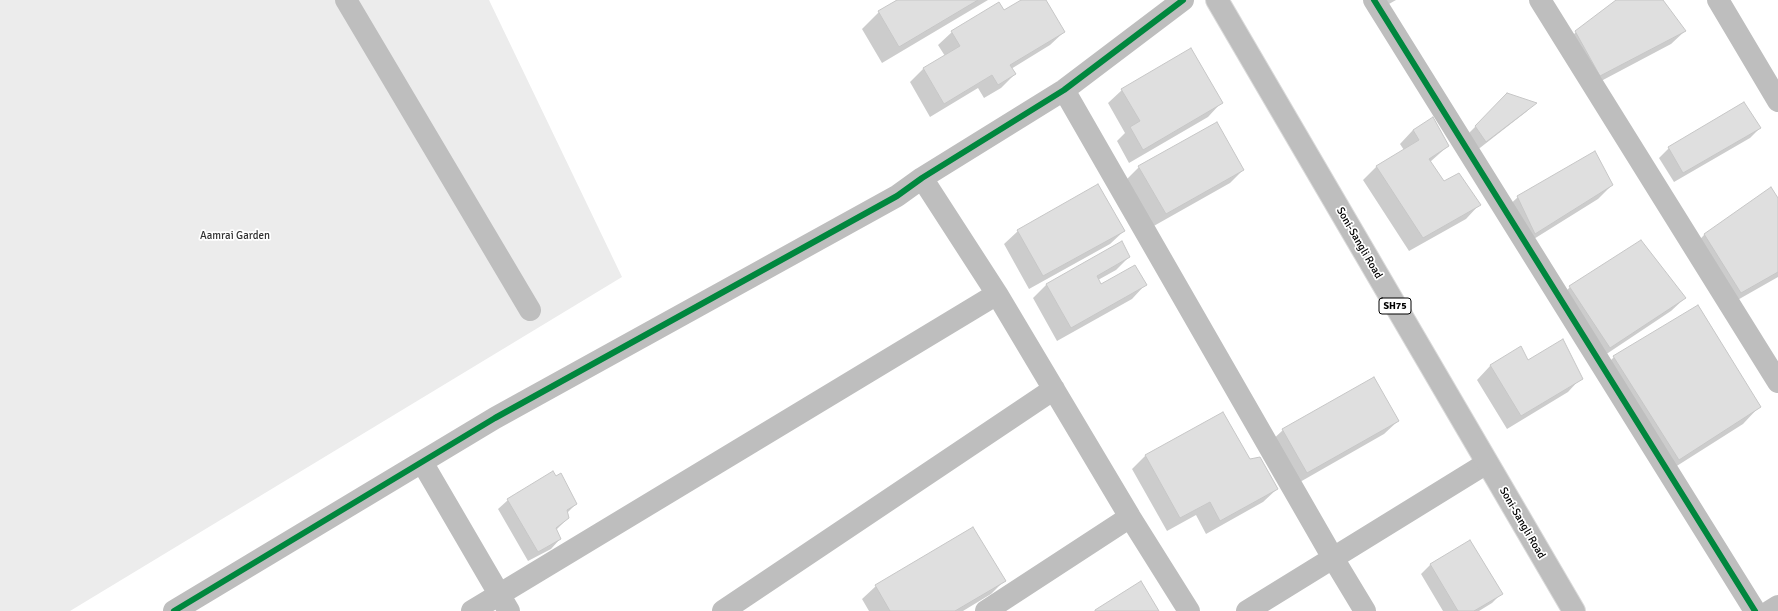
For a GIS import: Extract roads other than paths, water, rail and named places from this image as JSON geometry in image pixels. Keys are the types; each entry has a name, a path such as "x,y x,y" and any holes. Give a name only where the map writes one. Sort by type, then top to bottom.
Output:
{"street":[{"path":"346,0 530,310"},
{"path":"174,611 495,418 897,196 922,178 1064,90 1183,0"},
{"name":"Soni-Sangli Road","path":"1217,0 1574,611"},
{"path":"1374,0 1755,611"},
{"path":"1540,0 1778,382"},
{"path":"1718,0 1778,101"},
{"path":"1064,90 1365,611"},
{"path":"922,178 997,294 1130,518 1189,611"},
{"path":"472,611 504,603 997,294"},
{"path":"723,611 1054,389"},
{"path":"422,462 504,603"},
{"path":"1247,611 1487,463"},
{"path":"986,611 1130,518"},
{"path":"1770,611 1778,606"}],"park label":[{"name":"Aamrai Garden","path":"235,236"}]}
